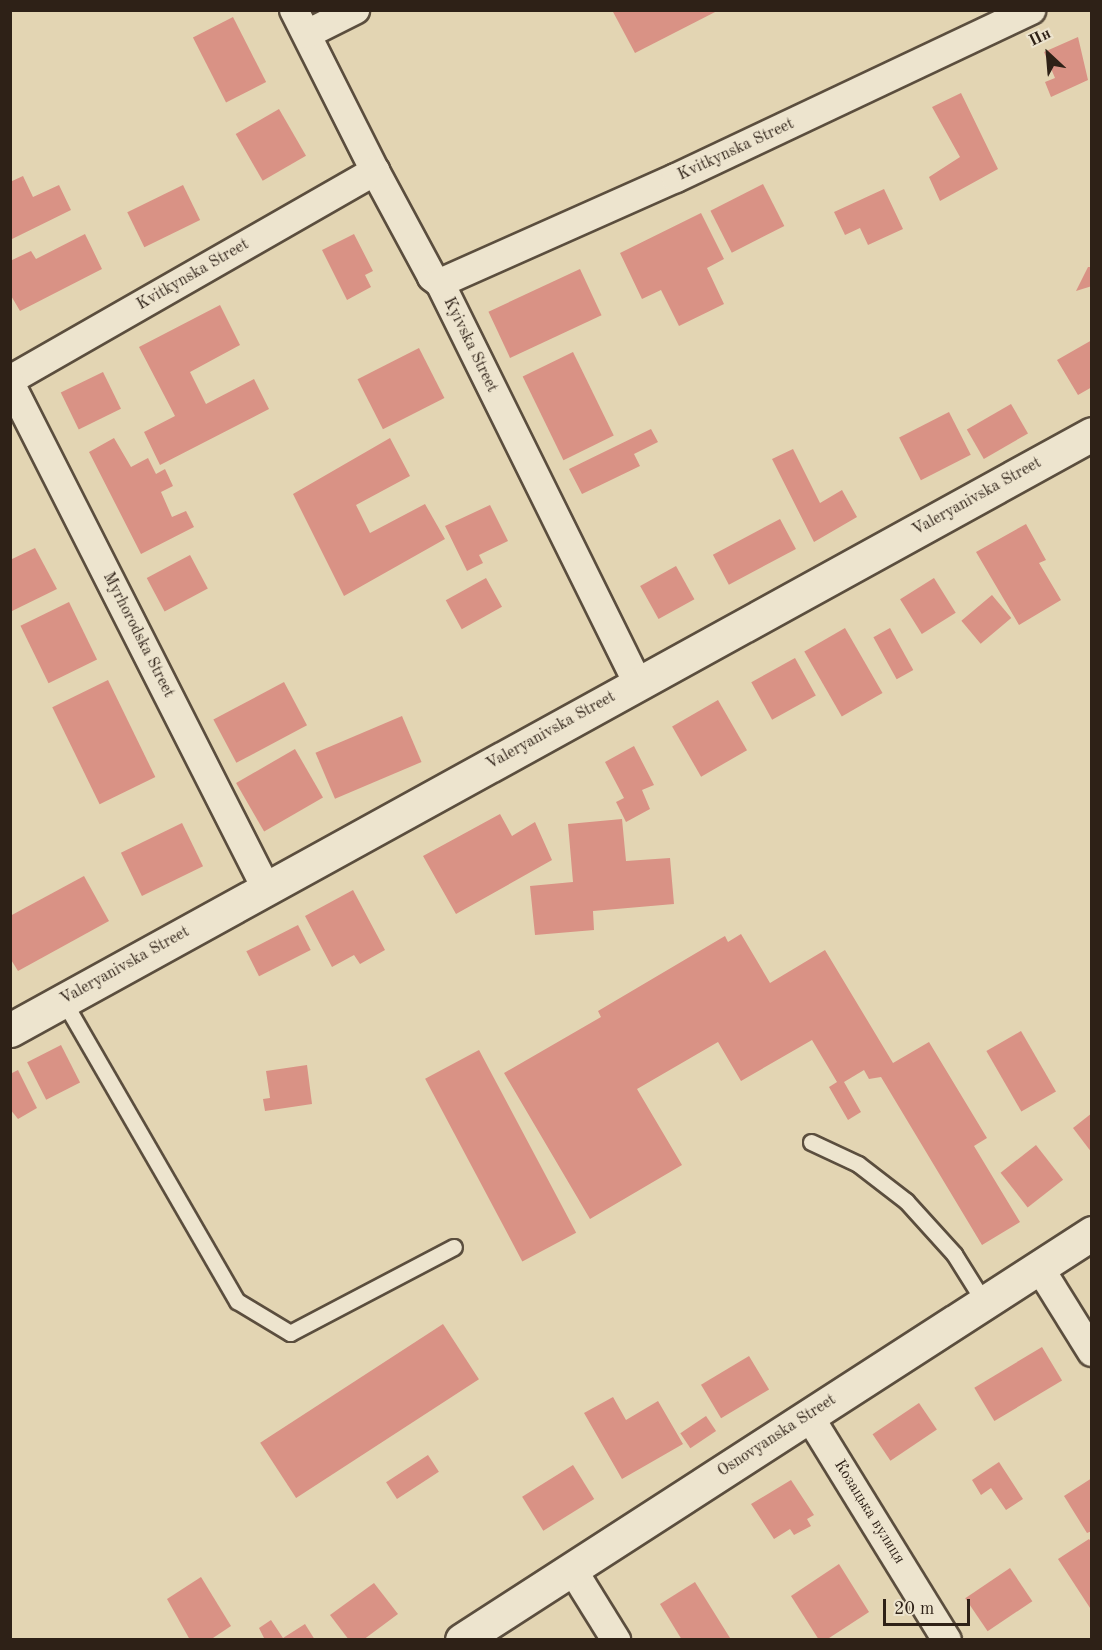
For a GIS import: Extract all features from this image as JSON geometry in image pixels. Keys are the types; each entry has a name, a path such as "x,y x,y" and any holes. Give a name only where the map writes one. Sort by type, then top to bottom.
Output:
{"street":[{"path":"301,22 356,10"},
{"name":"Kvitkynska Street","path":"440,283 676,178 1031,10"},
{"name":"Kyivska Street","path":"301,22 375,171 432,277 440,283 638,684"},
{"name":"Kvitkynska Street","path":"10,381 375,171"},
{"name":"Myrhorodska Street","path":"10,381 266,888"},
{"name":"Valeryanivska Street","path":"10,1030 1092,434"},
{"name":"Osnovyanska Street","path":"462,1640 1092,1233"},
{"path":"1039,1267 1092,1352"},
{"name":"Козацька вулиця","path":"809,1416 947,1640"},
{"path":"572,1569 616,1640"}],"lane":[{"path":"63,1000 237,1301 290,1333 454,1247"},
{"path":"811,1142 858,1164 906,1201 954,1254 984,1302"}],"building":[{"path":"612,10 719,10 635,53"},
{"path":"233,17 266,82 226,102 193,37"},
{"path":"1078,37 1088,80 1051,97 1045,82 1055,78 1044,52"},
{"path":"961,93 998,169 940,201 929,177 960,157 932,107"},
{"path":"279,109 306,156 263,181 236,134"},
{"path":"23,176 33,197 59,185 71,210 10,240 10,182"},
{"path":"763,184 784,226 732,253 710,211"},
{"path":"183,185 200,220 144,247 127,212"},
{"path":"884,189 903,229 868,245 860,228 845,235 834,212"},
{"path":"701,213 724,259 707,268 724,304 679,326 661,290 642,299 620,253"},
{"path":"85,234 102,269 20,311 10,294 10,261 31,251 36,259"},
{"path":"354,234 373,271 365,275 371,287 347,300 322,250"},
{"path":"1088,267 1092,267 1092,286 1076,291"},
{"path":"580,269 602,315 510,358 488,312"},
{"path":"220,305 240,345 190,372 206,404 254,379 269,409 160,465 144,432 175,416 139,347"},
{"path":"1092,340 1092,387 1078,395 1057,360"},
{"path":"419,348 444,398 383,429 358,379"},
{"path":"573,352 614,436 563,460 523,377"},
{"path":"103,372 121,409 79,429 61,393"},
{"path":"1011,404 1028,433 984,459 967,430"},
{"path":"949,412 971,455 921,480 899,437"},
{"path":"651,429 658,442 634,454 640,466 582,494 569,469"},
{"path":"114,438 131,467 148,458 156,474 165,469 173,486 161,492 172,517 186,511 194,527 141,554 89,452"},
{"path":"390,438 410,476 356,505 370,533 425,504 445,539 344,596 293,494"},
{"path":"793,449 820,503 842,490 857,517 814,542 772,459"},
{"path":"490,505 508,541 479,555 483,563 467,571 445,526"},
{"path":"780,519 796,549 729,585 713,555"},
{"path":"1026,524 1046,560 1039,563 1061,600 1019,625 976,552"},
{"path":"35,548 57,589 10,612 10,560"},
{"path":"190,555 208,589 165,612 147,578"},
{"path":"676,566 694,599 659,619 640,586"},
{"path":"486,578 502,607 462,629 446,600"},
{"path":"934,578 956,613 922,634 900,599"},
{"path":"992,595 1011,618 981,644 961,621"},
{"path":"69,602 97,660 49,683 20,626"},
{"path":"845,628 882,693 842,716 804,652"},
{"path":"890,628 913,670 897,679 873,637"},
{"path":"795,658 816,696 772,720 751,682"},
{"path":"108,680 155,777 100,804 52,707"},
{"path":"284,682 307,725 236,763 213,720"},
{"path":"718,700 747,750 701,777 672,726"},
{"path":"402,716 422,762 335,799 315,753"},
{"path":"634,746 654,785 642,790 650,809 626,822 616,802 624,798 605,762"},
{"path":"295,749 323,797 264,831 236,783"},
{"path":"500,814 512,836 535,822 552,860 456,914 423,856"},
{"path":"622,819 626,861 670,858 674,904 593,911 594,930 535,935 530,886 573,882 568,824"},
{"path":"182,823 203,866 142,896 121,853"},
{"path":"84,876 109,921 18,971 10,958 10,916"},
{"path":"353,890 385,950 360,964 354,955 332,967 305,916"},
{"path":"298,925 311,950 259,976 246,951"},
{"path":"741,934 770,983 825,950 893,1063 929,1042 987,1138 974,1146 1020,1222 982,1245 881,1077 869,1079 864,1070 844,1082 861,1112 848,1120 829,1087 837,1082 812,1040 741,1081 718,1042 637,1089 682,1165 590,1219 504,1073 601,1017 598,1011 725,936 728,942"},
{"path":"1021,1031 1056,1092 1021,1112 986,1051"},
{"path":"61,1045 80,1082 46,1100 27,1062"},
{"path":"479,1050 576,1233 522,1261 425,1079"},
{"path":"307,1065 312,1104 265,1111 263,1099 270,1098 266,1071"},
{"path":"18,1070 37,1108 18,1119 10,1109 10,1074"},
{"path":"1092,1113 1092,1153 1073,1128"},
{"path":"1036,1145 1063,1180 1028,1207 1001,1173"},
{"path":"443,1324 479,1379 296,1498 260,1443"},
{"path":"1042,1347 1062,1380 994,1421 974,1388"},
{"path":"749,1356 769,1389 721,1418 701,1385"},
{"path":"613,1397 626,1420 658,1401 683,1444 622,1479 584,1413"},
{"path":"919,1403 937,1430 890,1461 873,1434"},
{"path":"706,1416 716,1431 690,1448 680,1433"},
{"path":"428,1455 439,1472 397,1499 386,1482"},
{"path":"999,1462 1023,1499 1006,1510 991,1488 981,1495 972,1480"},
{"path":"573,1465 594,1499 543,1531 522,1497"},
{"path":"1092,1478 1092,1531 1087,1533 1064,1496"},
{"path":"791,1480 814,1515 807,1519 811,1526 794,1535 790,1529 774,1539 751,1504"},
{"path":"1089,1539 1092,1543 1092,1611 1058,1559"},
{"path":"839,1564 869,1612 826,1640 819,1640 791,1596"},
{"path":"1010,1568 1032,1601 988,1631 965,1598"},
{"path":"201,1577 231,1626 210,1640 190,1640 167,1599"},
{"path":"695,1582 730,1638 727,1640 682,1640 660,1604"},
{"path":"374,1583 398,1614 363,1640 349,1640 330,1615"},
{"path":"271,1620 283,1638 305,1624 315,1640 265,1640 259,1628"}]}
